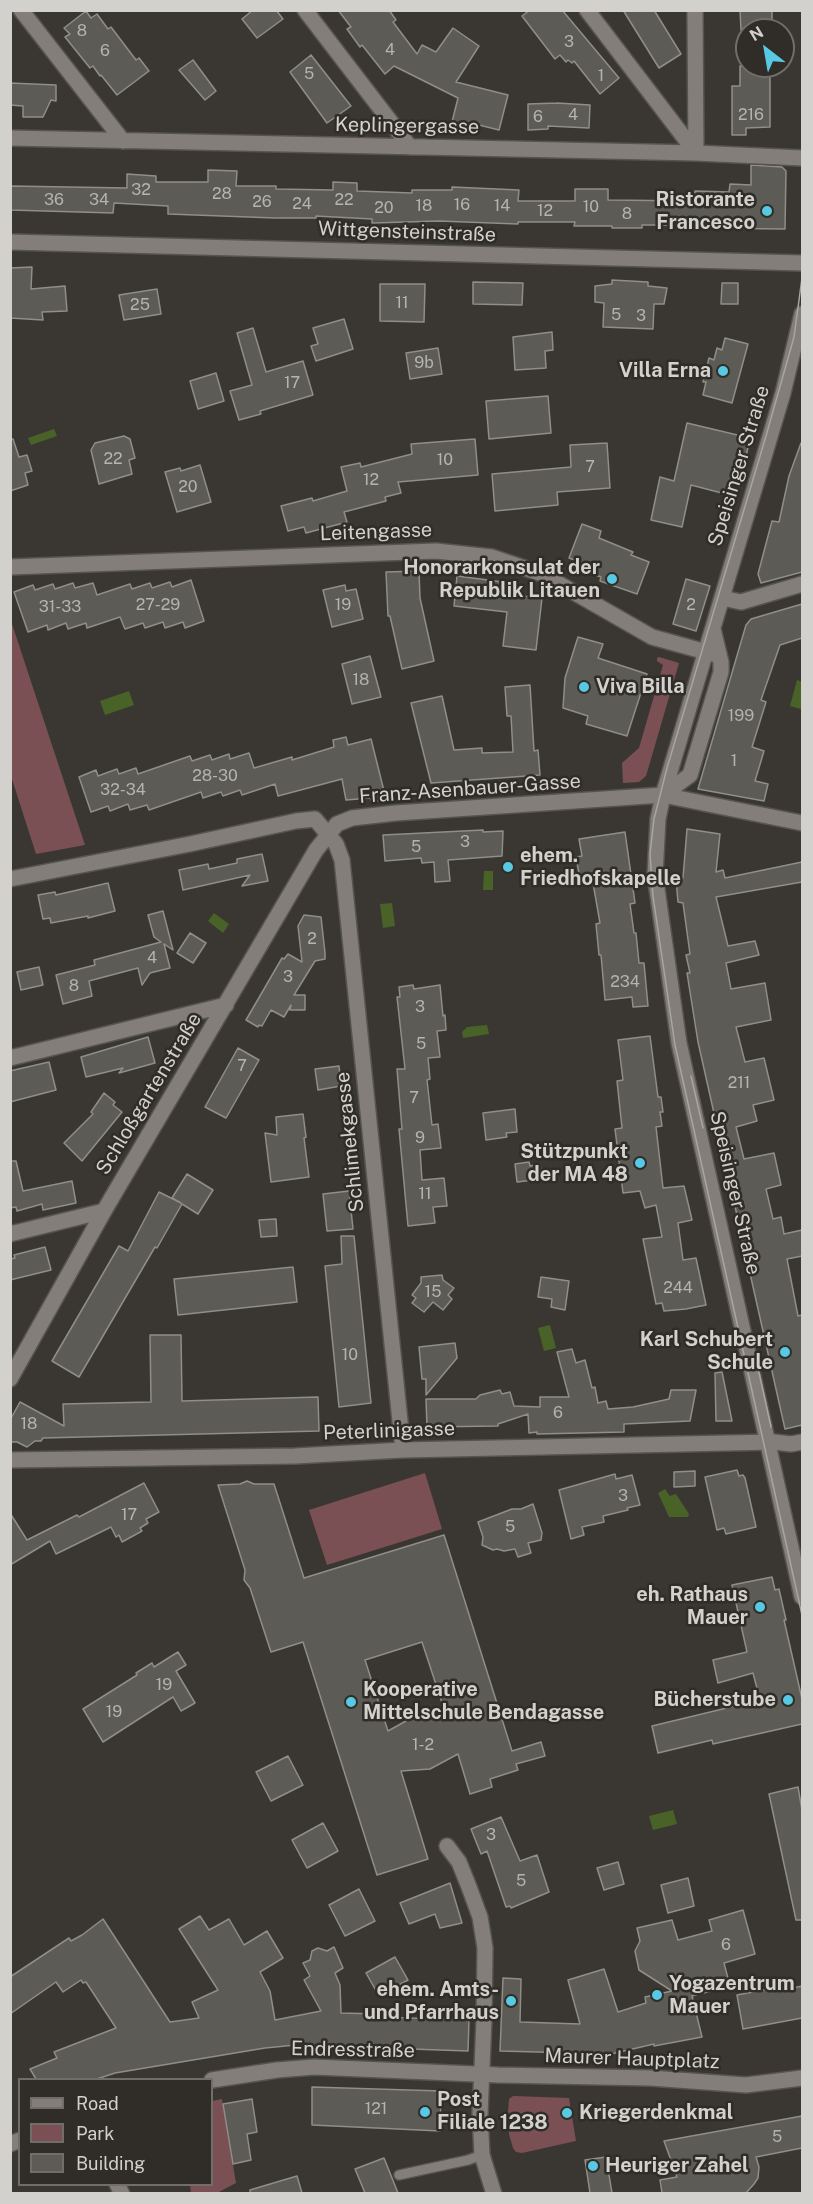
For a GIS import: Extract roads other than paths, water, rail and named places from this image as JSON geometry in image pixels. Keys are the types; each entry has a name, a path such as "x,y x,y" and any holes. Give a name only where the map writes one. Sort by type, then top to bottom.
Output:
{"street":[{"path":"21,10 123,141"},
{"path":"305,10 410,147"},
{"path":"587,10 696,153"},
{"path":"695,10 696,153"},
{"name":"Keplingergasse","path":"10,138 696,153 802,158"},
{"name":"Wittgensteinstraße","path":"10,242 802,263"},
{"name":"Speisinger Straße","path":"802,314 793,359 713,629 713,654 663,795 658,819 655,875 679,1043 802,1597"},
{"name":"Leitengasse","path":"10,567 436,551 492,556 542,574 652,637 713,654"},
{"path":"722,598 741,602 802,584"},
{"name":"Franz-Asenbauer-Gasse","path":"327,834 337,824 344,821 396,813 663,795 802,823"},
{"path":"10,879 296,821 315,819 327,834"},
{"name":"Schloßgartenstraße","path":"10,1379 104,1211 327,834"},
{"name":"Schlimekgasse","path":"327,834 336,844 342,860 403,1450"},
{"path":"10,1058 226,1005"},
{"path":"10,1234 104,1211"},
{"name":"Peterlinigasse","path":"10,1460 295,1456 403,1450 802,1442"},
{"path":"447,1846 459,1862 469,1887 480,1917 485,1948 480,2114 484,2161 494,2193"},
{"name":"Endresstraße","path":"213,2080 314,2067 459,2074"},
{"name":"Maurer Hauptplatz","path":"459,2074 650,2078 746,2085 802,2078"}],"lane":[{"path":"399,2175 468,2160 484,2161"}],"tram line":[{"path":"802,278 794,337 667,768 654,819 650,854 653,896 675,1045 802,1615"},
{"path":"691,1076 703,1128"},
{"path":"756,1359 771,1427"}],"place":[{"name":"Ristorante Francesco","path":"767,211"},
{"name":"Villa Erna","path":"723,371"},
{"name":"Honorarkonsulat der Republik Litauen","path":"612,579"},
{"name":"Viva Billa","path":"584,687"},
{"name":"ehem. Friedhofskapelle","path":"508,867"},
{"name":"Stützpunkt der MA 48","path":"640,1163"},
{"name":"Karl Schubert Schule","path":"785,1352"},
{"name":"eh. Rathaus Mauer","path":"760,1607"},
{"name":"Bücherstube","path":"788,1700"},
{"name":"Kooperative Mittelschule Bendagasse","path":"351,1702"},
{"name":"Yogazentrum Mauer","path":"657,1995"},
{"name":"ehem. Amts- und Pfarrhaus","path":"511,2001"},
{"name":"Post Filiale 1238","path":"425,2112"},
{"name":"Kriegerdenkmal","path":"567,2113"},
{"name":"Heuriger Zahel","path":"593,2166"}]}
